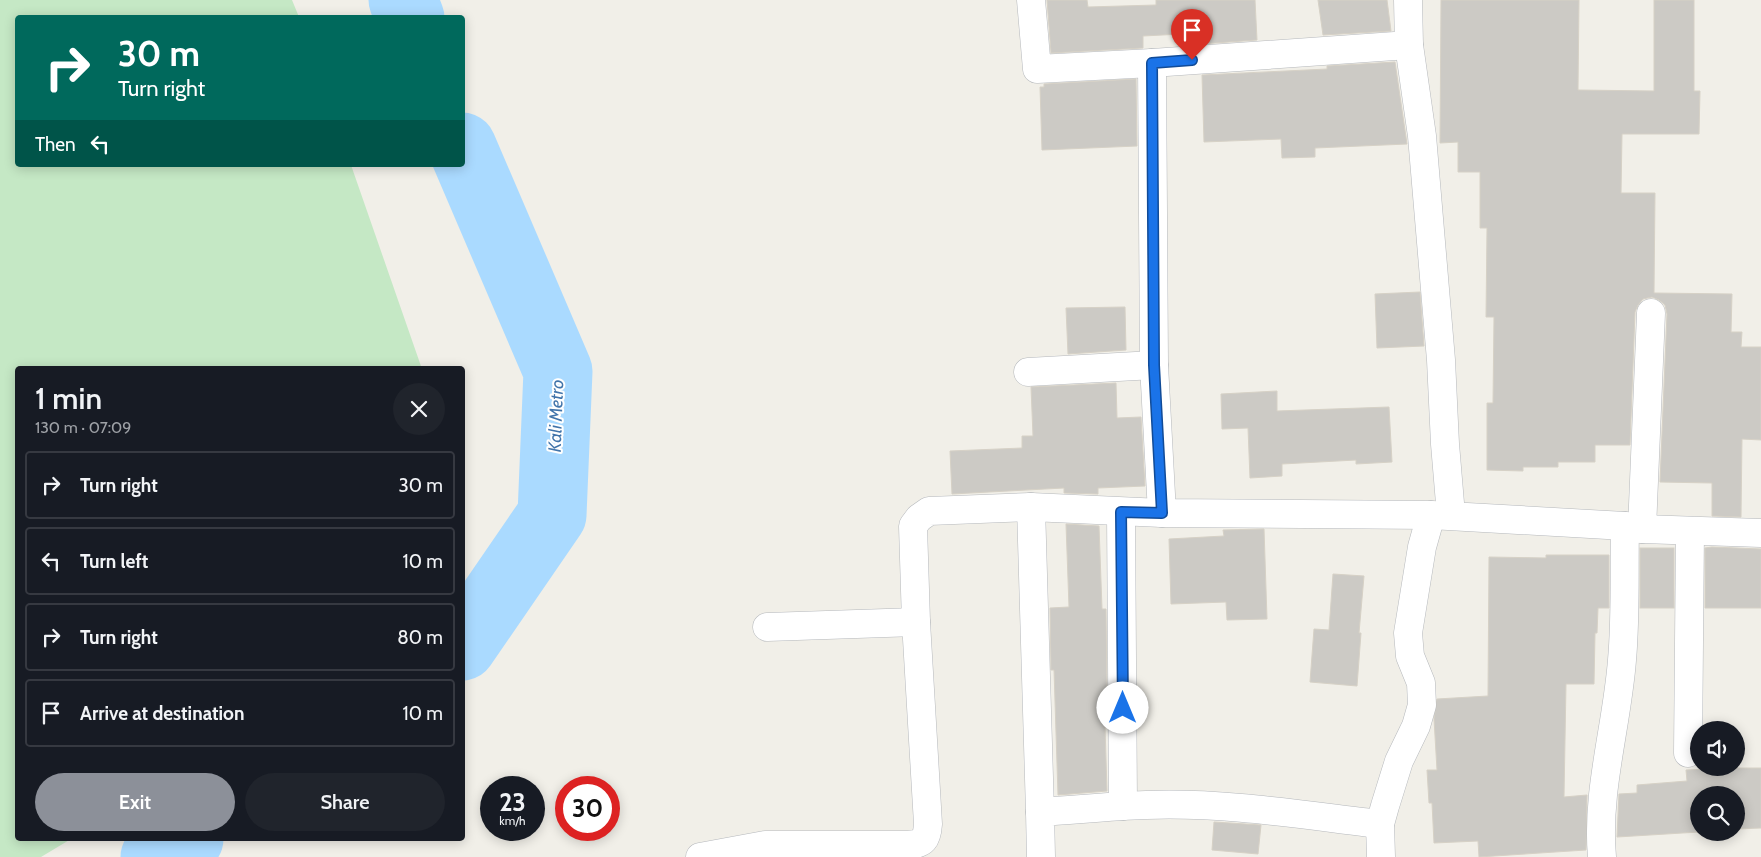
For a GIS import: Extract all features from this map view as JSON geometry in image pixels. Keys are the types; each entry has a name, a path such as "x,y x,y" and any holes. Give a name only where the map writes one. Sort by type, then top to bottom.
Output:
{"street":[{"path":"1031,0 1037,69 1408,45"},
{"path":"1380,857 1380,824 1399,761 1416,726 1422,705 1421,683 1410,656 1408,634 1422,547 1441,515 1445,444 1441,360 1422,136 1408,45 1408,0"},
{"path":"1152,63 1154,365 1162,513"},
{"path":"1602,857 1604,789 1622,660 1651,313"},
{"path":"1028,372 1154,365"},
{"path":"1030,507 1041,857"},
{"path":"700,857 765,845 917,845 923,842 928,833 928,824 916,622 913,526 919,518 929,511 1030,507 1162,513 1441,515 1633,528 1761,533"},
{"path":"1121,512 1124,806"},
{"path":"1688,753 1690,531"},
{"path":"767,626 916,622"},
{"path":"1040,812 1146,805 1192,806 1262,810 1380,824"}],"green space":[{"path":"0,0 292,0 298,15 15,15 15,167 352,167 421,366 15,366 15,841 68,841 41,857 0,857"}],"building":[{"path":"1047,0 1087,0 1088,7 1156,5 1156,0 1255,0 1257,40 1201,44 1201,33 1143,36 1143,48 1051,53"},
{"path":"1318,0 1387,0 1391,31 1323,35"},
{"path":"1441,0 1579,0 1578,90 1654,91 1654,0 1694,0 1694,91 1700,91 1699,134 1622,134 1621,193 1655,193 1654,293 1732,294 1731,332 1742,332 1741,347 1761,347 1761,440 1742,439 1741,517 1712,516 1712,483 1660,482 1667,314 1665,305 1652,297 1643,299 1635,312 1630,445 1595,445 1595,462 1558,462 1558,467 1523,467 1523,471 1487,470 1487,403 1493,403 1494,317 1486,317 1487,228 1480,228 1480,172 1458,172 1458,142 1440,143"},
{"path":"1395,62 1407,144 1315,148 1315,157 1282,158 1281,139 1204,142 1202,75 1327,69 1327,66"},
{"path":"1136,79 1137,146 1042,150 1040,87 1044,87 1044,84"},
{"path":"1420,292 1424,346 1377,348 1375,294"},
{"path":"1125,307 1126,350 1068,354 1066,308"},
{"path":"1116,383 1117,418 1141,417 1145,486 1098,488 1098,494 1064,493 1064,488 952,494 950,451 1022,448 1022,436 1033,436 1031,387"},
{"path":"1277,391 1277,411 1389,407 1392,462 1356,464 1356,460 1282,464 1282,476 1250,478 1248,428 1222,429 1221,394"},
{"path":"1066,524 1099,526 1102,609 1106,609 1107,694 1104,694 1107,791 1058,795 1054,670 1051,670 1050,608 1069,607"},
{"path":"1264,529 1267,619 1227,620 1226,602 1171,604 1169,539 1224,536 1223,530"},
{"path":"1640,548 1674,548 1674,608 1640,608"},
{"path":"1705,548 1761,549 1761,608 1705,608"},
{"path":"1546,555 1609,555 1609,608 1598,608 1597,633 1595,633 1594,684 1566,684 1564,797 1587,795 1586,850 1479,857 1478,841 1434,843 1432,803 1429,803 1427,770 1437,770 1434,719 1437,699 1488,696 1489,557 1546,558"},
{"path":"1333,574 1364,576 1357,686 1310,682 1314,629 1329,630"},
{"path":"1745,768 1761,768 1761,828 1745,829 1745,786 1690,786 1690,833 1617,837 1619,794 1637,793 1637,785 1687,781 1686,770 1690,770 1690,776 1745,776"},
{"path":"1214,822 1261,825 1258,854 1212,850"}],"waterway":[{"name":"Kali Metro","path":"403,0 409,15"},
{"name":"Kali Metro","path":"465,154 558,371 552,515 465,642"},
{"name":"Kali Metro","path":"155,857 185,841"}],"route":[{"path":"1123,708 1121,512 1162,513 1154,365 1152,63 1192,60"}]}
